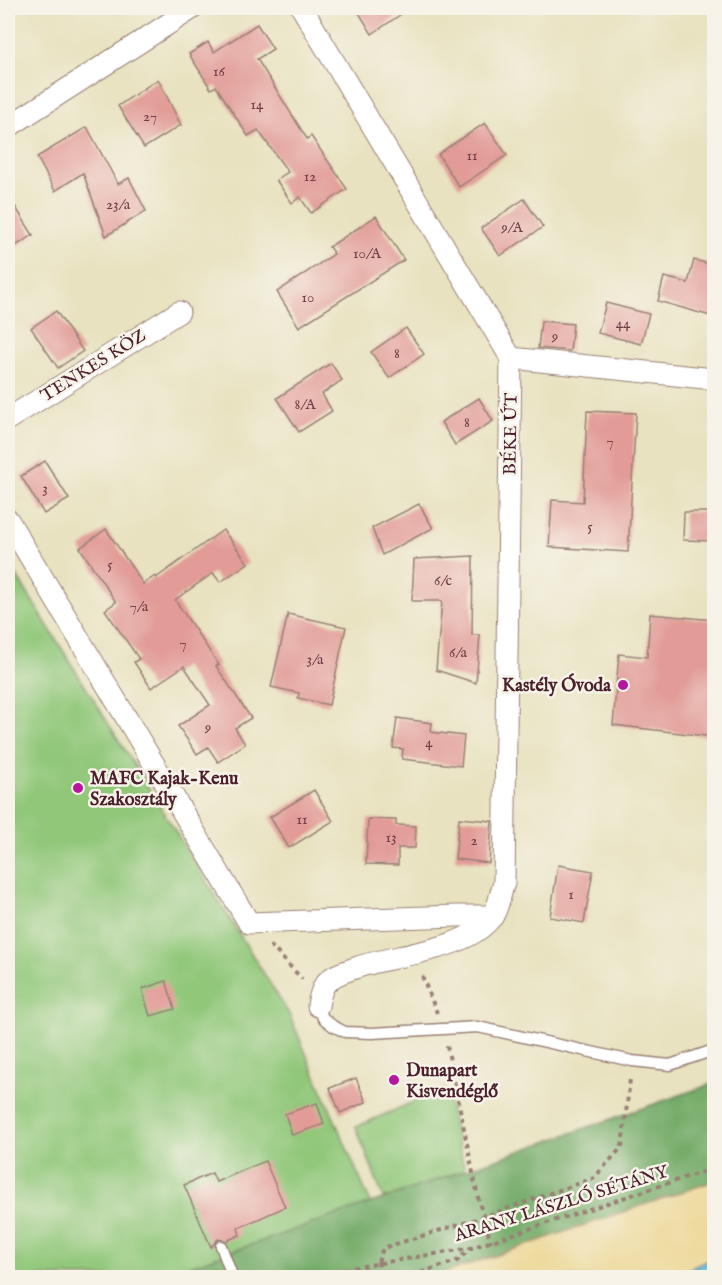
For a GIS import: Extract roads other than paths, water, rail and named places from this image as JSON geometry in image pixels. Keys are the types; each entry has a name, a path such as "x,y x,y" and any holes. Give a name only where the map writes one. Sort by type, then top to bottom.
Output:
{"street":[{"path":"8,127 193,8"},
{"path":"302,8 511,358 714,379"},
{"name":"TENKES KÖZ","path":"8,419 179,312"},
{"name":"BÉKE ÚT","path":"493,916 504,883 511,358"},
{"path":"8,520 249,923 493,916"},
{"path":"318,1002 326,984 340,973 455,943 478,931 493,916"}],"lane":[{"path":"318,1002 323,1018 345,1032 372,1033 478,1027 632,1061 670,1065 714,1050"},
{"path":"221,1246 233,1278"}],"water":[{"path":"714,1258 714,1277 671,1277"}],"place":[{"name":"Kastély Óvoda","path":"623,685"},
{"name":"MAFC Kajak-Kenu Szakosztály","path":"78,788"},
{"name":"Dunapart Kisvendéglő","path":"394,1080"}]}
